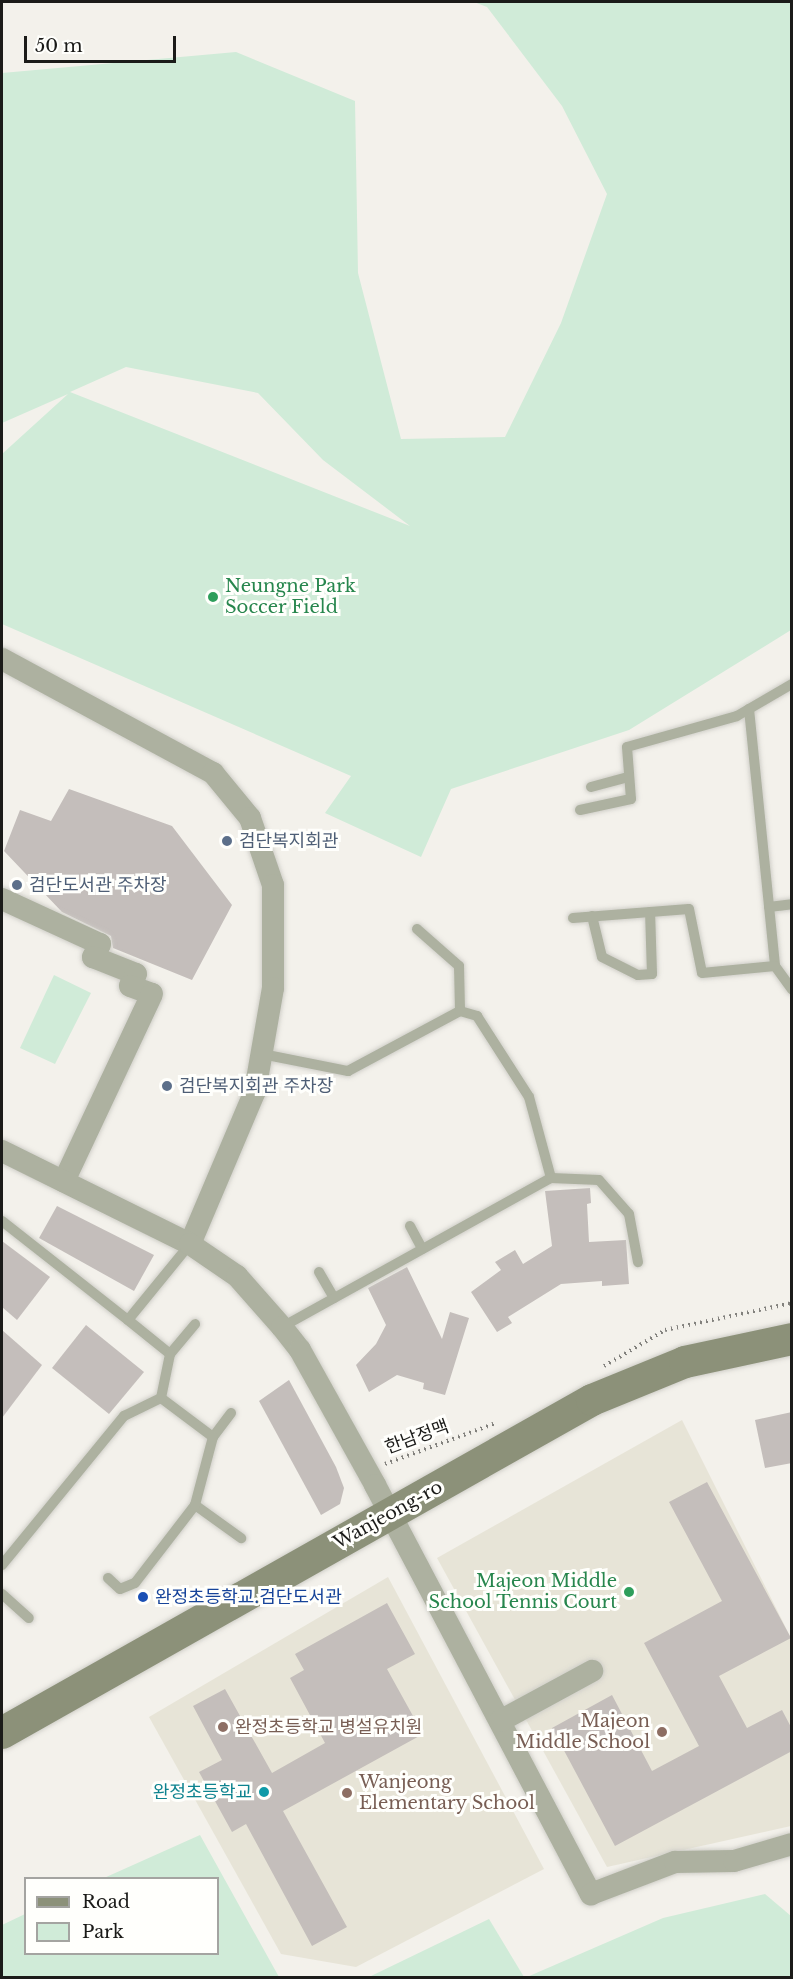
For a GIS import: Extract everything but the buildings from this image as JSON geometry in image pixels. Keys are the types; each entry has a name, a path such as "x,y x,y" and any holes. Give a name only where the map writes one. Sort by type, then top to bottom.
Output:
{"main road":[{"name":"Wanjeong-ro","path":"2,1733 592,1400 686,1362 792,1339"}],"street":[{"path":"2,659 213,773 250,818 273,885 273,988 255,1091 190,1244"},
{"path":"2,898 100,944 93,957 136,974 130,986 152,994 64,1181"},
{"path":"2,1151 190,1244 237,1276 282,1327 300,1350 377,1475 390,1514 591,1894 675,1862 734,1861 792,1844"},
{"path":"500,1721 592,1671"}],"lane":[{"path":"580,810 631,799 627,747 737,716 792,684"},
{"path":"749,710 775,966 792,989"},
{"path":"591,787 628,777"},
{"path":"769,907 792,904"},
{"path":"573,918 689,909 702,973 775,966"},
{"path":"592,916 602,957 638,975 652,974 650,912"},
{"path":"417,929 459,966 460,1011"},
{"path":"262,1054 348,1071 460,1011 477,1016 529,1097 551,1178"},
{"path":"282,1327 551,1178 599,1180 628,1214 638,1262"},
{"path":"2,1221 170,1354"},
{"path":"410,1226 422,1249"},
{"path":"128,1320 190,1244"},
{"path":"319,1272 334,1298"},
{"path":"161,1398 170,1354 195,1324"},
{"path":"161,1398 213,1437"},
{"path":"2,1565 124,1416 161,1398"},
{"path":"108,1578 120,1589 135,1583 195,1505 213,1437 231,1413"},
{"path":"195,1505 241,1538"},
{"path":"2,1594 29,1618"}],"path":[{"path":"596,1370 665,1330 792,1303"},
{"name":"한남정맥","path":"377,1475 507,1419"}],"shaded area":[{"name":"Majeon Middle School","path":"682,1420 791,1638 791,1826 607,1867 437,1558"},
{"name":"Wanjeong Elementary School","path":"388,1577 544,1869 356,1967 281,1954 149,1717"}],"green space":[{"path":"474,2 791,2 791,630 629,730 451,789 421,857 325,813 351,776 2,624 2,454 68,394 2,423 2,73 236,52 355,101 358,273 401,439 505,437 561,323 607,194 562,106 487,7","holes":["126,367 258,393 323,460 410,526 70,392"]},
{"path":"54,975 91,993 55,1064 20,1048"},
{"path":"200,1835 279,1977 2,1977 2,1925 24,1914 24,1955 219,1955 219,1877 106,1877"},
{"path":"765,1894 791,1916 791,1977 527,1977 663,1918"},
{"path":"489,1919 524,1977 369,1977"}],"place":[{"name":"Neungne Park Soccer Field","path":"213,597"},
{"name":"검단복지회관","path":"227,841"},
{"name":"검단도서관 주차장","path":"17,885"},
{"name":"검단복지회관 주차장","path":"167,1086"},
{"name":"Majeon Middle School Tennis Court","path":"629,1592"},
{"name":"완정초등학교.검단도서관","path":"143,1597"},
{"name":"완정초등학교 병설유치원","path":"223,1727"},
{"name":"Majeon Middle School","path":"662,1732"},
{"name":"완정초등학교","path":"264,1792"},
{"name":"Wanjeong Elementary School","path":"347,1793"}]}
